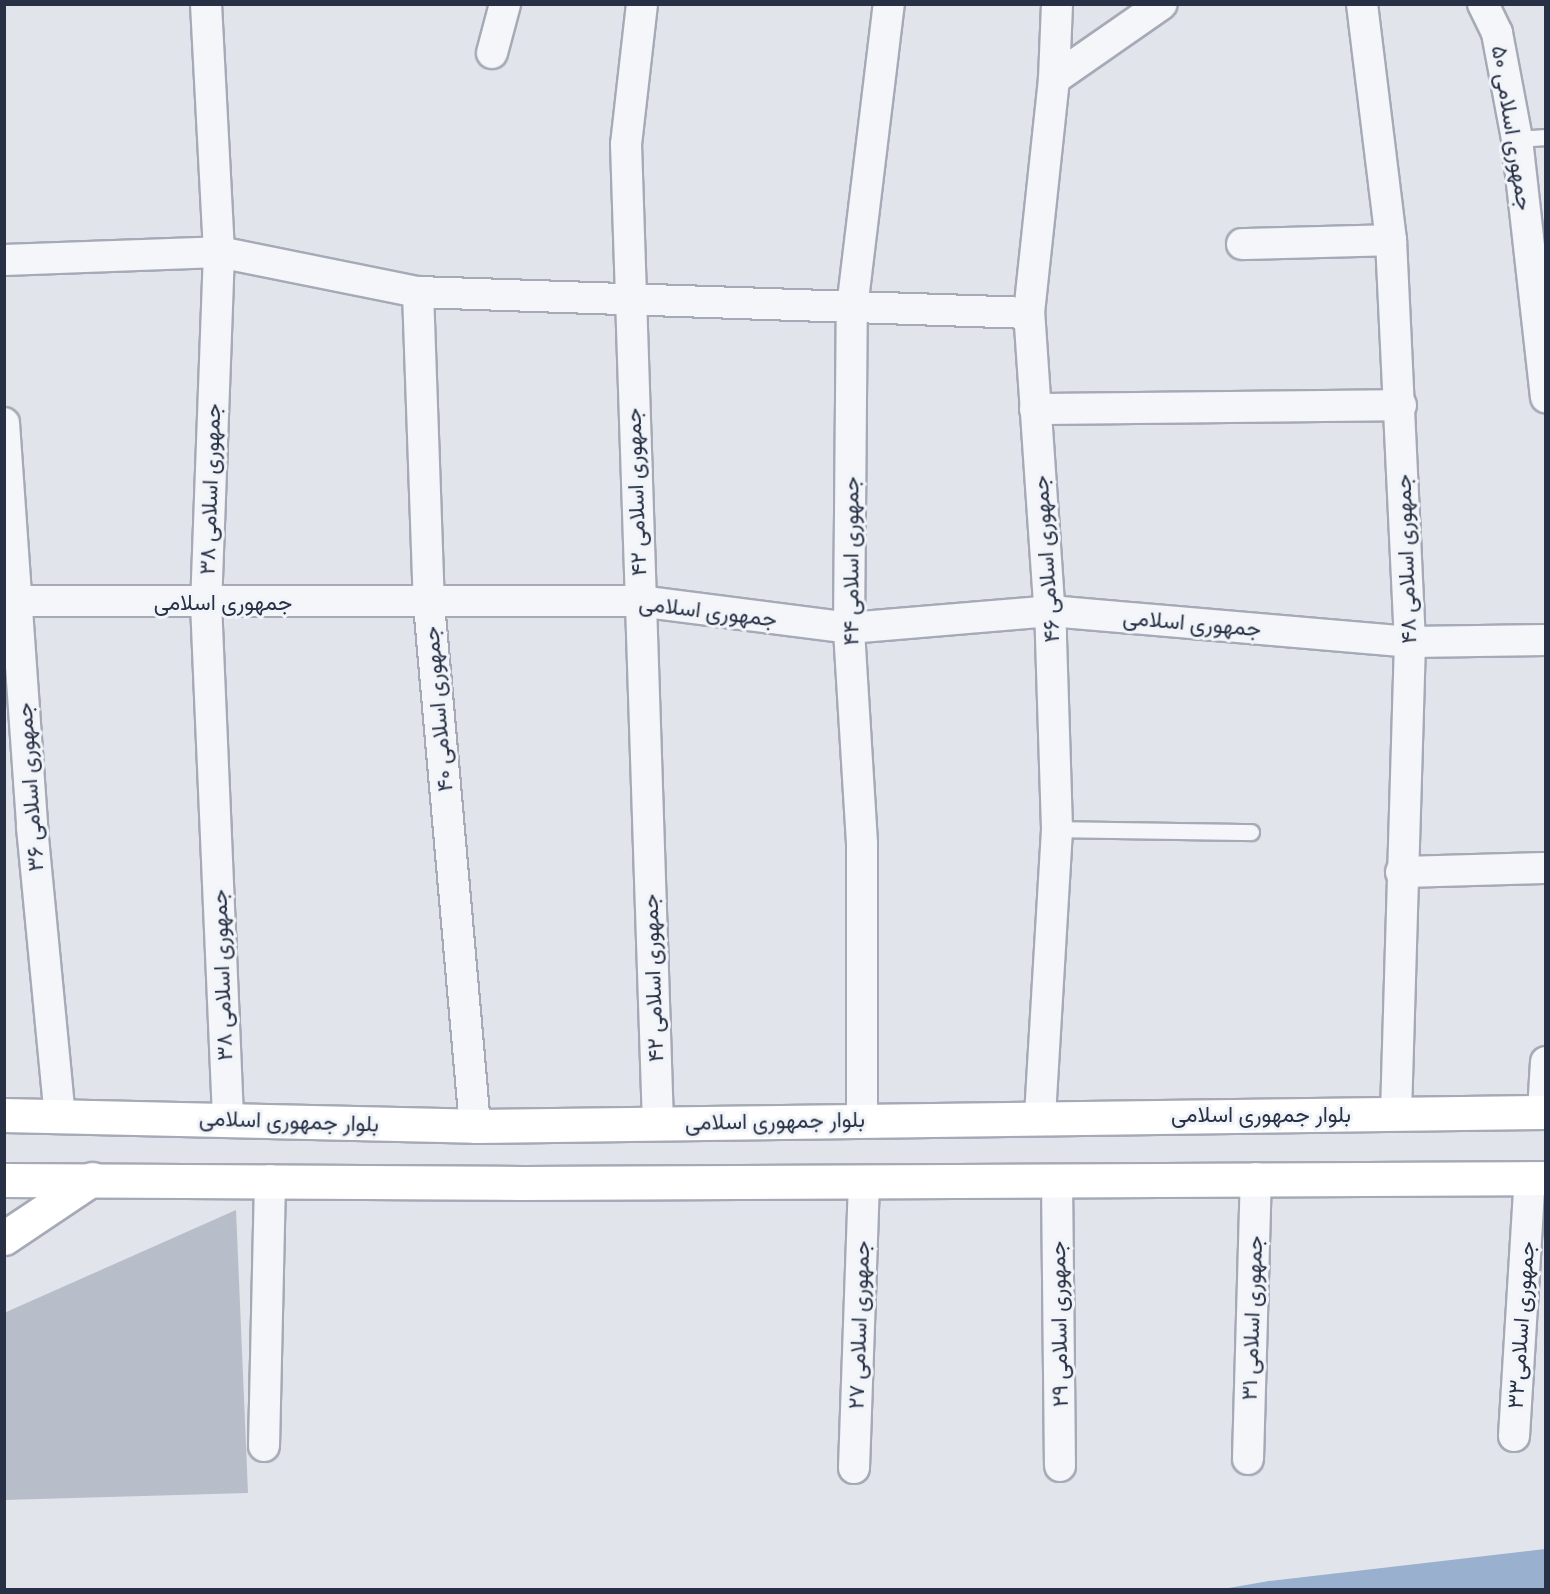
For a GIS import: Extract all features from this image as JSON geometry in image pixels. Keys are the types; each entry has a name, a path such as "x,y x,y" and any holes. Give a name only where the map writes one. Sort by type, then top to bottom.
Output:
{"main road":[{"name":"بلوار جمهوری اسلامی","path":"4,1115 228,1118 475,1126 1040,1116 1396,1115 1544,1112"},
{"path":"4,1180 1057,1181 1538,1178"},
{"path":"4,1238 92,1179"}],"street":[{"name":"جمهوری اسلامی ۳۸","path":"207,4 219,252 206,603 228,1118"},
{"path":"492,53 505,4"},
{"name":"جمهوری اسلامی ۴۲","path":"642,4 626,144 639,601 658,1124"},
{"name":"جمهوری اسلامی ۴۴","path":"862,1119 862,843 849,628 852,308 889,4"},
{"name":"جمهوری اسلامی ۴۶","path":"1040,1116 1057,829 1050,611 1029,313 1054,79 1057,4"},
{"path":"1054,79 1161,4"},
{"name":"جمهوری اسلامی ۴۸","path":"1362,4 1391,240 1401,405 1410,642 1401,872 1396,1115"},
{"name":"جمهوری اسلامی ۵۰","path":"1483,4 1497,33 1531,138 1545,397"},
{"path":"1242,244 1391,240"},
{"path":"4,260 219,252 418,292 1029,313"},
{"name":"جمهوری اسلامی ۴۰","path":"418,292 429,604 475,1126"},
{"path":"1035,409 1401,405"},
{"name":"جمهوری اسلامی ۳۶","path":"4,423 11,602 60,1116"},
{"name":"جمهوری اسلامی","path":"11,602 429,604 639,601 849,628 1050,611 1410,642 1545,640"},
{"path":"1401,872 1545,868"},
{"path":"1544,1112 1545,1062"},
{"name":"جمهوری اسلامی ۳۱","path":"1248,1459 1256,1178"},
{"name":"جمهوری اسلامی۳۳","path":"1514,1436 1538,1178"},
{"path":"264,1446 270,1180"},
{"name":"جمهوری اسلامی ۲۷","path":"854,1468 864,1181"},
{"name":"جمهوری اسلامی ۲۹","path":"1057,1181 1060,1466"}],"lane":[{"path":"1057,829 1251,832"}],"water":[{"path":"1545,1549 1545,1589 1223,1589 1269,1581"}],"building":[{"path":"236,1210 248,1493 4,1500 4,1313"}]}
